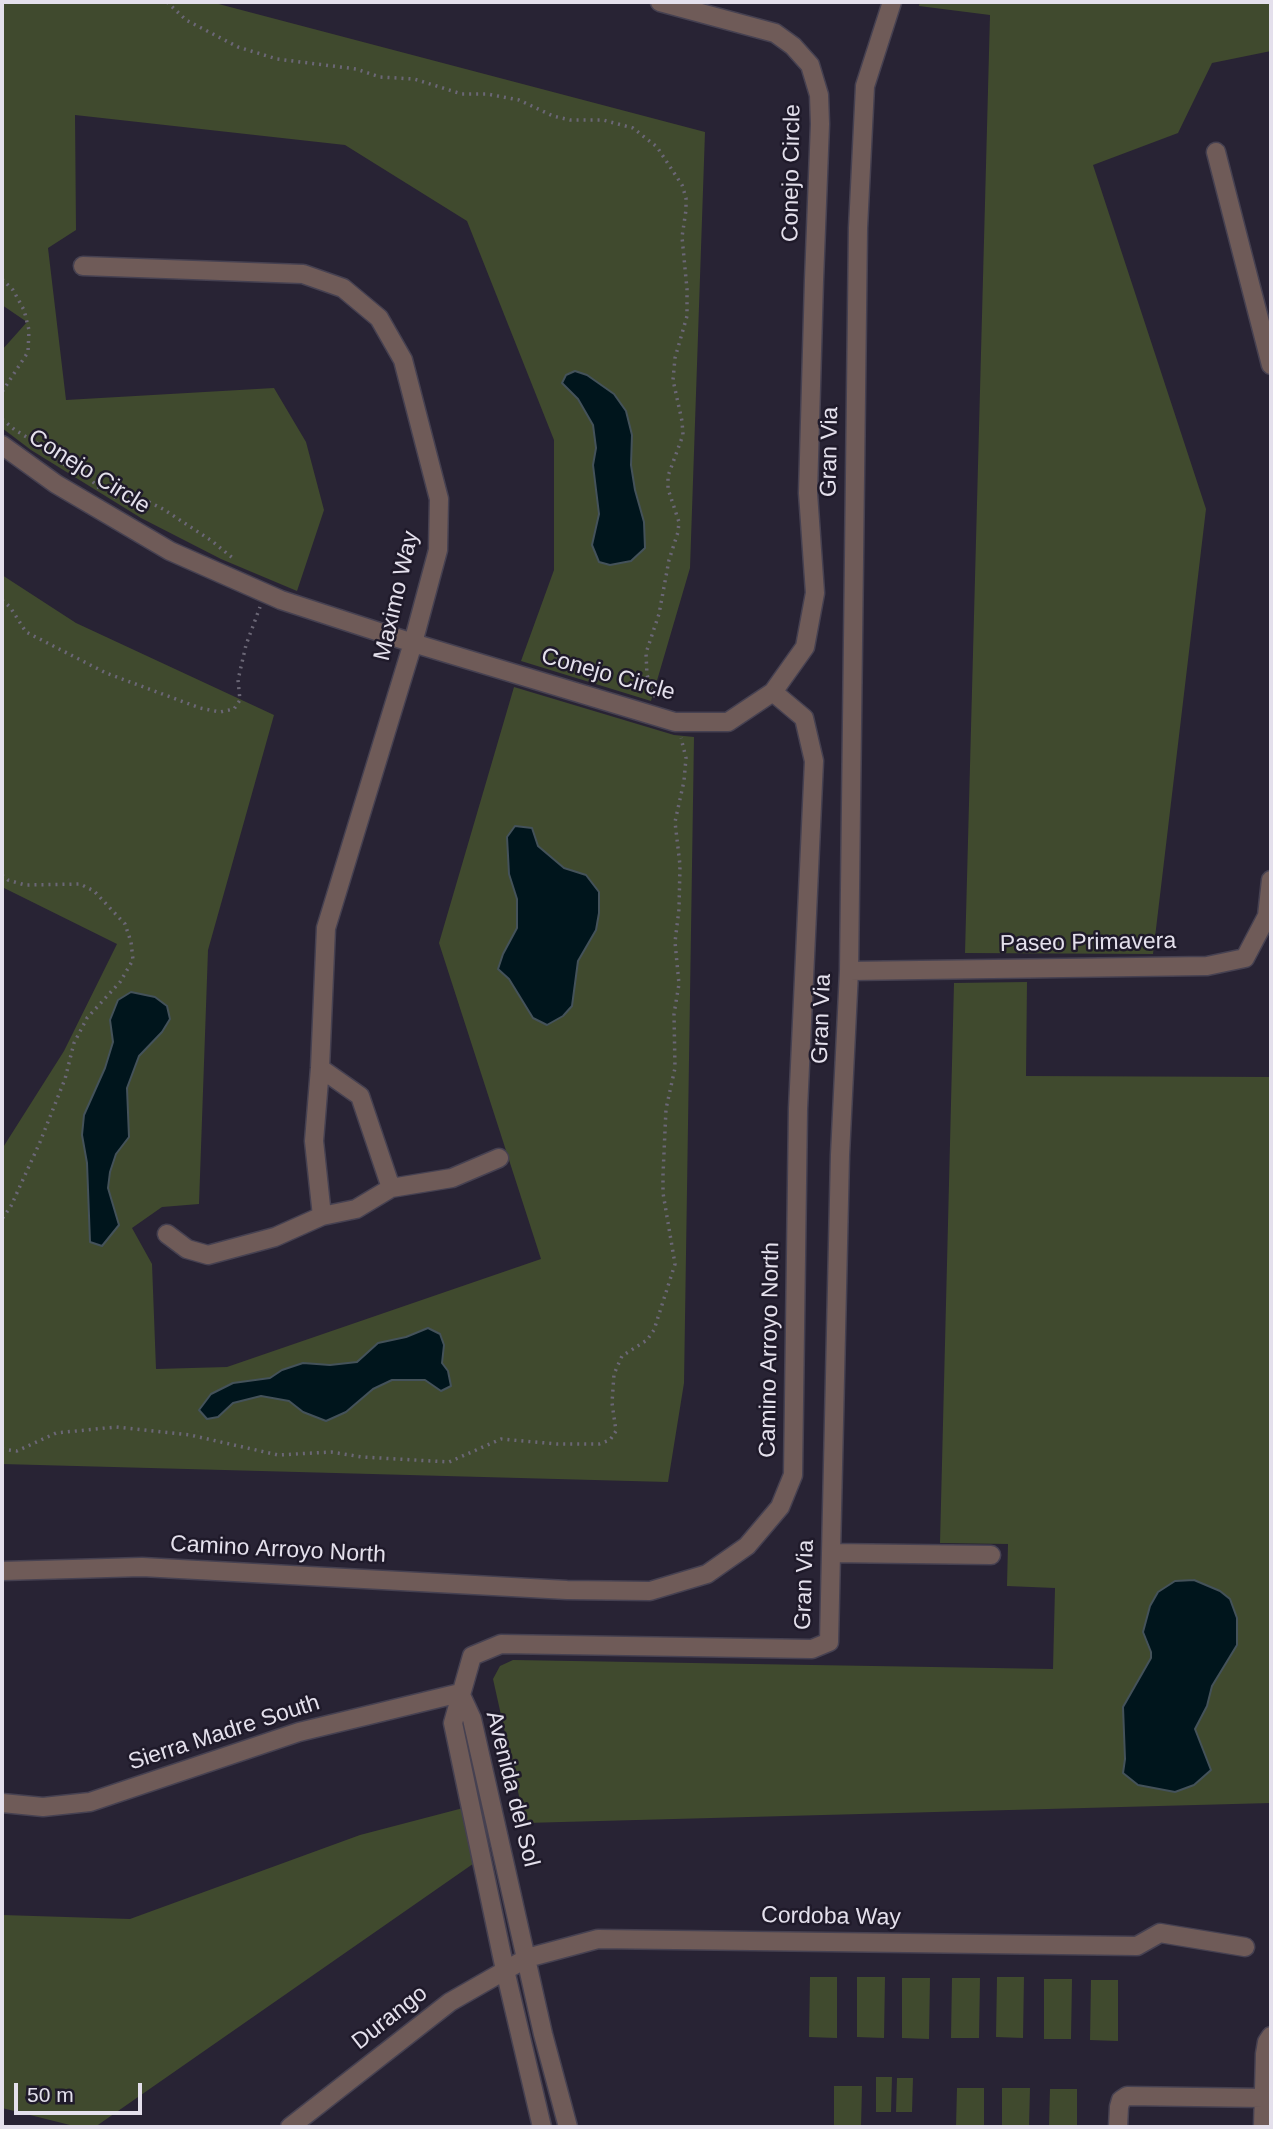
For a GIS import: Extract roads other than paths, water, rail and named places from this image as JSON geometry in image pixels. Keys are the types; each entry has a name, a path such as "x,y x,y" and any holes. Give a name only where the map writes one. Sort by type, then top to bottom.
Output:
{"street":[{"name":"Conejo Circle","path":"2,445 56,484 170,551 281,600 413,643 670,720 728,722 773,692 805,647 815,593 808,493 819,95 810,65 793,46 775,33 660,2"},
{"name":"Gran Via","path":"460,1693 472,1656 501,1644 812,1649 829,1642 840,1156 849,971 858,229 865,86 892,2"},
{"path":"1216,152 1271,365"},
{"name":"Maximo Way","path":"83,266 303,274 343,288 379,318 402,360 439,499 438,550 413,643 326,928 314,1142 322,1216"},
{"name":"Camino Arroyo North","path":"2,1571 142,1567 567,1590 650,1591 707,1574 747,1546 780,1507 793,1475 798,1110 814,761 804,718 773,692"},
{"name":"Paseo Primavera","path":"849,971 1208,966 1245,958 1267,916 1271,880"},
{"path":"320,1068 360,1096 391,1188"},
{"path":"167,1234 187,1249 208,1255 275,1237 322,1216 356,1209 391,1188 452,1178 499,1158"},
{"path":"831,1553 991,1555"},
{"name":"Sierra Madre South","path":"2,1803 43,1807 90,1801 299,1732 460,1693"},
{"name":"Avenida del Sol","path":"460,1693 472,1719 543,2034 568,2127"},
{"name":"Avenida del Sol","path":"460,1693 453,1723 505,1970 542,2127"},
{"name":"Cordoba Way","path":"527,1958 598,1939 1137,1945 1160,1933 1245,1947"},
{"name":"Durango","path":"290,2127 450,2002 527,1958"},
{"path":"1264,2127 1268,2101 1265,2054 1271,2036"},
{"path":"1118,2127 1121,2100 1128,2096 1268,2101"}],"water":[{"path":"575,371 587,375 614,394 626,411 632,435 631,465 644,522 645,548 631,561 610,565 599,562 592,545 599,514 593,465 596,448 593,425 578,399 562,383 566,375"},
{"path":"515,826 532,828 538,846 564,868 586,875 599,892 596,930 578,961 572,1006 563,1016 547,1025 533,1018 509,979 498,969 517,928 517,899 509,874 507,837"},
{"path":"131,992 155,997 167,1006 170,1019 162,1032 139,1056 127,1088 129,1137 116,1154 108,1188 119,1225 102,1246 90,1242 87,1163 82,1135 84,1115 105,1068 113,1042 110,1020 118,1000"},
{"path":"428,1328 440,1334 444,1345 442,1363 448,1371 451,1386 441,1391 425,1380 392,1380 373,1389 346,1412 326,1421 303,1412 289,1401 261,1396 233,1403 218,1417 207,1419 199,1410 211,1394 233,1383 270,1378 282,1370 303,1363 330,1365 357,1362 378,1343 406,1337"},
{"path":"1194,1580 1220,1591 1230,1599 1237,1618 1237,1645 1212,1686 1207,1706 1195,1729 1211,1770 1194,1785 1175,1792 1138,1785 1123,1773 1123,1707 1151,1658 1143,1632 1150,1606 1158,1592 1175,1581"}]}
